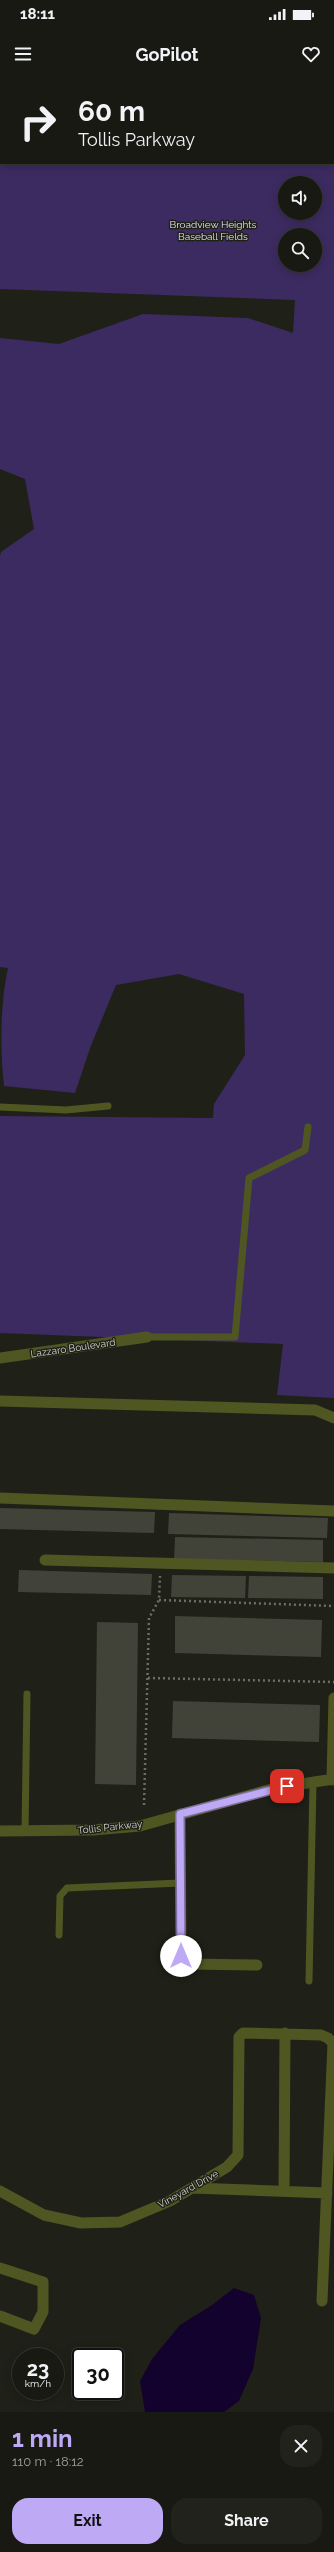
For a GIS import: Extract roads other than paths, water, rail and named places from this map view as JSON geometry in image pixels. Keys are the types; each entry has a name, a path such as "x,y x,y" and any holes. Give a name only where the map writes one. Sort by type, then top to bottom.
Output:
{"street":[{"name":"Lazzaro Boulevard","path":"0,1358 147,1337"},
{"path":"0,1402 315,1410 334,1418"},
{"path":"0,1498 334,1511"},
{"path":"45,1560 334,1568"},
{"path":"333,1780 334,1698"},
{"name":"Tollis Parkway","path":"0,1832 93,1830 140,1826 275,1788 333,1780"},
{"path":"180,1814 181,1956 189,1964 257,1965"},
{"name":"Vineyard Drive","path":"0,2191 44,2215 80,2223 120,2222 170,2201 227,2167 238,2155 238,2037 243,2033 285,2034"},
{"path":"284,2192 285,2034 321,2035 328,2038 332,2043 322,2302"},
{"path":"192,2188 327,2193"},
{"path":"0,2268 43,2282 43,2312 34,2329 0,2316"}],"lane":[{"path":"0,1107 66,1110 108,1106"},
{"path":"147,1337 235,1337 249,1178 305,1150 308,1127"},
{"path":"25,1832 27,1694"},
{"path":"310,1981 312,1783"},
{"path":"59,1935 60,1896 67,1888 180,1883"}],"park label":[{"name":"Broadview Heights Baseball Fields","path":"213,230"}]}
